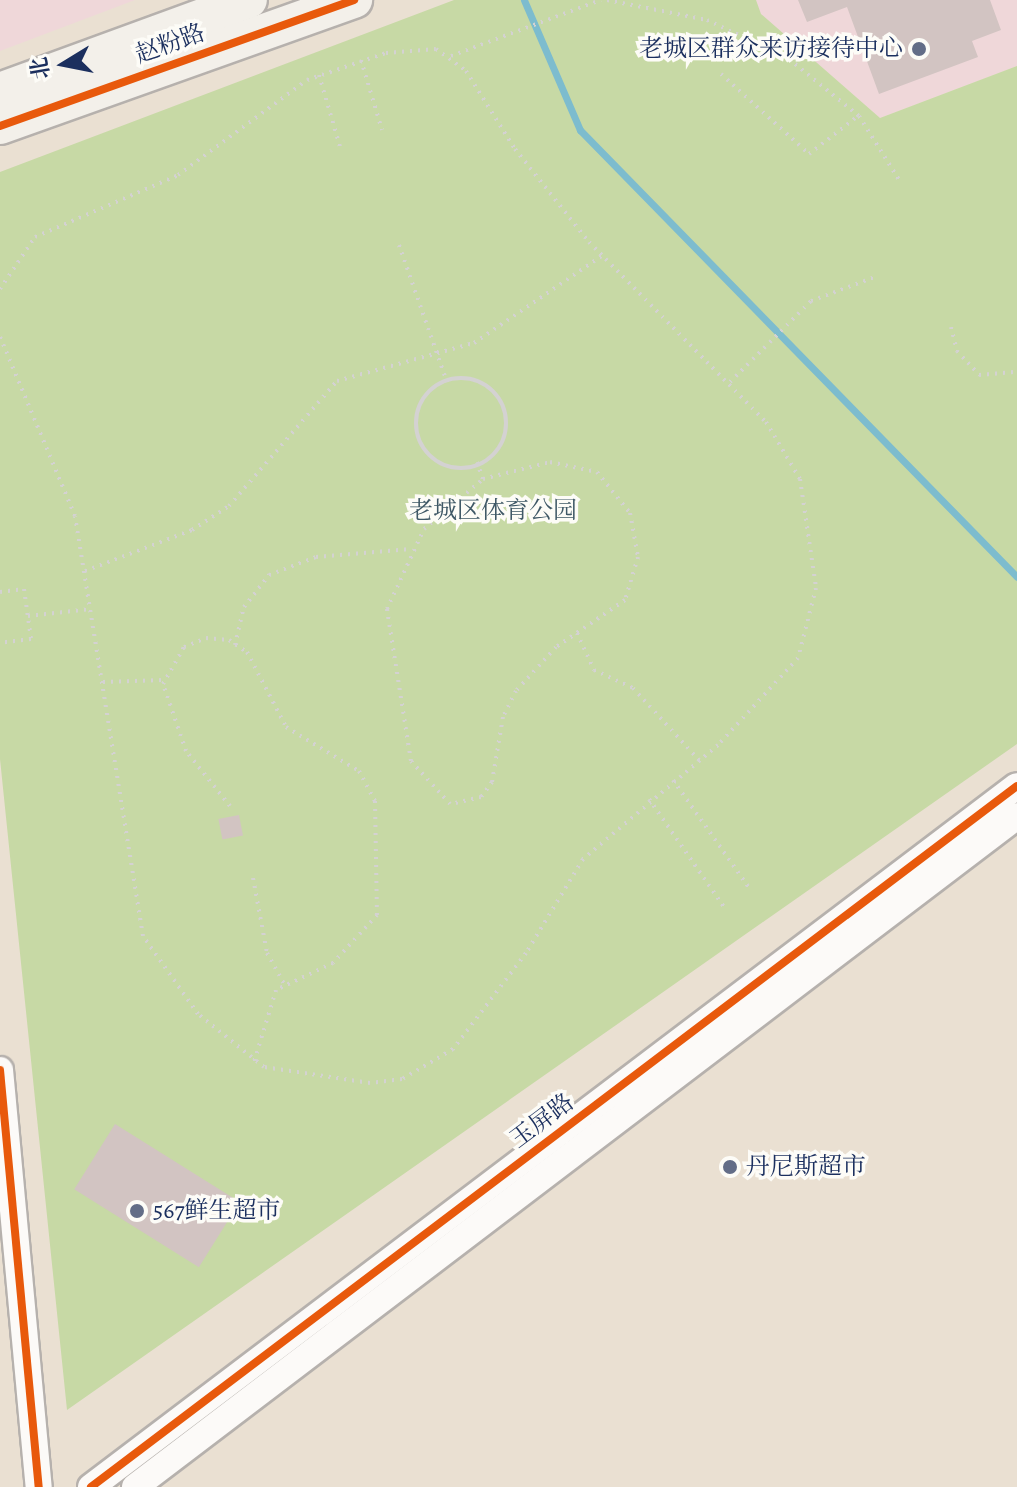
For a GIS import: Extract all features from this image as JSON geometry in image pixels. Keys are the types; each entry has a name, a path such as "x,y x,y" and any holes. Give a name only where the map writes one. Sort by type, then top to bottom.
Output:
{"street":[{"name":"赵粉路","path":"0,91 249,0"},
{"name":"赵粉路","path":"0,126 354,0"},
{"name":"玉屏路","path":"91,1487 1017,786"},
{"name":"玉屏路","path":"135,1487 1017,816"},
{"path":"0,1070 39,1487"}],"path":[{"path":"0,289 35,237 178,175 224,135 319,75 361,60 421,48 451,56 601,0"},
{"path":"607,0 707,20 749,37 859,116 901,183"},
{"path":"0,337 75,516 143,936 198,1014 254,1062 289,1075 370,1083 429,1066 479,1023 583,859 649,799 699,760 784,678 810,625 816,588 800,479 730,382 603,255 546,193 451,56"},
{"path":"361,60 382,130"},
{"path":"721,74 809,154 859,116"},
{"path":"319,75 340,147"},
{"path":"399,245 448,383"},
{"path":"85,571 192,530 229,506 337,381 438,355 524,316 603,255"},
{"path":"730,382 811,301 875,277"},
{"path":"951,327 957,351 979,375 1017,372"},
{"path":"448,383 479,383 509,410 506,435 477,462 447,465 413,437 423,400 448,383"},
{"path":"477,462 483,479"},
{"path":"530,464 576,465 597,472 621,496 635,534 635,583 612,613 577,633 516,691 503,717 492,782 481,797 450,804 420,780 411,761 388,638 391,590 411,549 439,511 483,479 530,464"},
{"path":"235,645 244,607 269,575 316,557 411,549"},
{"path":"0,592 24,589 31,639 0,643"},
{"path":"28,616 91,609"},
{"path":"577,633 594,670 633,688 699,760"},
{"path":"230,806 186,751 164,680 184,647 206,638 235,645 260,673 286,727 307,746 359,771 375,801 377,915 333,963 276,990 254,1062"},
{"path":"103,682 164,680"},
{"path":"673,780 750,889"},
{"path":"649,799 724,907"},
{"path":"253,878 267,953 286,987"}],"shaded area":[{"path":"0,0 135,0 0,51"},
{"name":"老城区群众来访接待中心","path":"756,0 1017,0 1017,66 880,118 760,14"}],"green space":[{"name":"老城区体育公园","path":"454,0 756,0 761,14 880,118 1017,66 1017,744 67,1410 0,759 0,172"}],"building":[{"name":"老城区群众来访接待中心","path":"798,0 990,0 1001,30 972,41 978,57 879,94 847,7 807,22"},
{"path":"239,815 243,836 222,840 218,819"},
{"path":"115,1124 240,1202 199,1267 74,1189"}],"waterway":[{"path":"524,0 580,130 1017,577"}],"cycle path":[{"path":"0,126 354,0"},
{"path":"91,1487 1017,786"},
{"path":"0,1070 39,1487"}],"place":[{"name":"老城区群众来访接待中心","path":"919,49"},
{"name":"丹尼斯超市","path":"730,1167"},
{"name":"567鲜生超市","path":"137,1211"}]}
